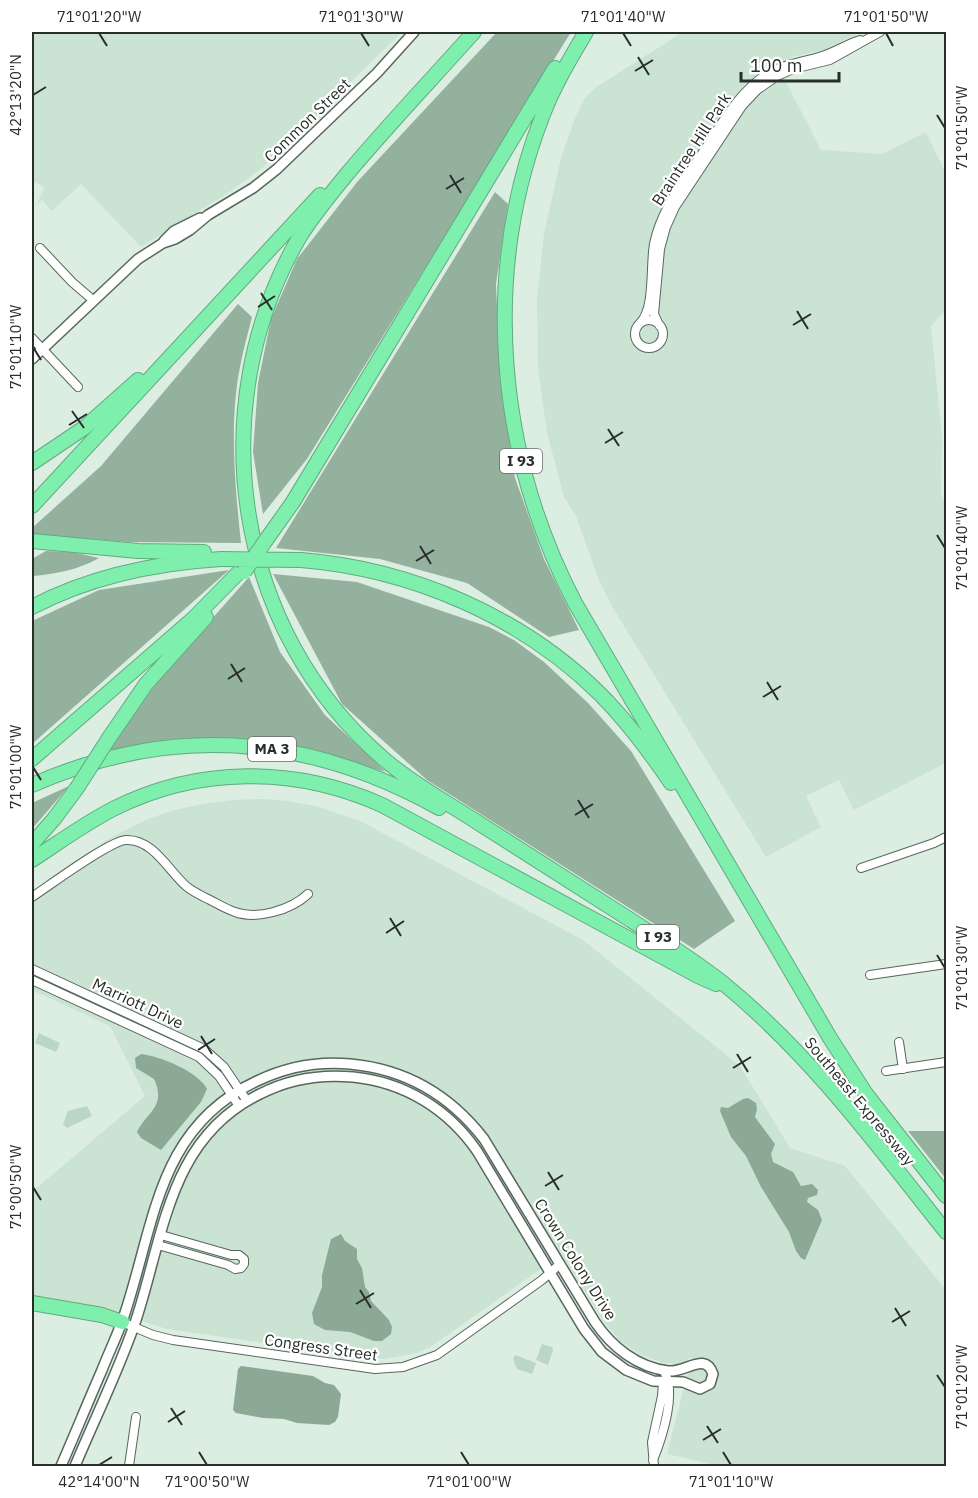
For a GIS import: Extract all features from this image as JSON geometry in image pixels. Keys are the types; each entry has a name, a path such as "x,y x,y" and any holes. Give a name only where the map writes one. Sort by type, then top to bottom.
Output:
{"highway":[{"name":"I 93","path":"474,32 385,130 326,200 305,228 283,268 267,307 253,358 245,405 243,477 249,524 260,570 277,615 298,657 327,700 359,735 394,767 501,837"},
{"path":"32,844 77,788 150,679 243,571 293,502 577,32"},
{"name":"I 93","path":"586,32 562,72 543,115 525,169 513,227 506,286 505,332 514,426 534,506 550,550 565,582 587,624 723,856"},
{"path":"32,506 354,157 385,130"},
{"path":"32,463 84,428 182,345"},
{"path":"32,541 131,550 301,560 372,572 435,591 495,617 546,649 592,687 623,718 723,856"},
{"path":"32,608 76,587 127,571 221,555"},
{"path":"32,759 194,618 243,571"},
{"name":"MA 3","path":"32,785 88,764 145,750 203,745 263,748 309,756 366,773 419,797 460,820 501,837"},
{"path":"32,860 104,814 131,800 164,788 198,780 233,776 302,779 345,790 382,805 698,976 732,991"},
{"name":"Southeast Expressway","path":"501,837 676,949 732,991 785,1038 818,1072 946,1232"},
{"name":"Southeast Expressway","path":"723,856 850,1072 946,1197"},
{"path":"32,1303 102,1315 128,1325"}],"street":[{"name":"Common Street","path":"32,359 131,265 163,243 190,230 208,215 258,184 283,164 377,73 414,32"},
{"path":"806,63 830,60 876,33"},
{"name":"Braintree Hill Park","path":"640,323 648,312 652,254 656,236 669,203 744,93 770,72 786,65 806,63"},
{"name":"Braintree Hill Park","path":"659,325 654,314 660,249 675,207 749,98 777,76 806,63"},
{"path":"40,248 72,282 94,301"},
{"path":"648,320 659,325 662,334 655,346 648,347 639,343 636,338 636,329 640,323 648,320"},
{"path":"32,339 78,387"},
{"path":"32,897 108,847 126,840 137,841 147,846 191,890 237,913 258,913 280,909 295,904 308,894"},
{"path":"861,868 945,841"},
{"path":"870,975 946,964"},
{"name":"Marriott Drive","path":"32,969 200,1047 224,1066 243,1103"},
{"name":"Marriott Drive","path":"32,980 199,1057 236,1092"},
{"path":"899,1042 903,1068"},
{"path":"885,1071 946,1062"},
{"name":"Crown Colony Drive","path":"61,1467 128,1325 158,1198 169,1168 181,1147 197,1125 236,1092 277,1072 301,1066 327,1063 376,1068 419,1083 446,1100 480,1134 598,1326 611,1343 638,1361 663,1370"},
{"name":"Crown Colony Drive","path":"75,1467 158,1245 174,1190 189,1159 211,1130 243,1103 282,1084 303,1079 327,1076 357,1077 380,1082 418,1097 447,1118 470,1142 587,1334 606,1356 632,1373 653,1381 682,1382 692,1386"},
{"path":"158,1245 233,1268 231,1260 237,1255 160,1235"},
{"name":"Congress Street","path":"128,1325 165,1338 360,1367 391,1369 437,1355 551,1273 560,1264"},
{"path":"654,1463 651,1445 666,1383 663,1370 677,1371 692,1365 699,1363 705,1364 710,1368 713,1377 705,1388 692,1386 687,1376 692,1365"},
{"path":"129,1467 136,1417"}],"shaded area":[{"path":"32,32 402,32 262,168 231,191 141,247 81,184 52,211 42,200 36,205 45,188 32,180"},
{"path":"497,32 571,32 307,459 263,514 253,452 258,383 271,319 297,259 358,181"},
{"path":"683,32 861,32 824,50 791,57 794,73 784,78 821,150 882,154 926,132 946,174 946,310 931,326 942,438 941,494 946,505 946,763 854,810 839,780 806,796 821,827 766,857 613,608 598,578 576,516 564,497 547,433 538,367 537,300 544,234 561,158 575,118 584,99 595,88"},
{"path":"495,192 508,204 496,284 500,381 515,478 544,559 579,630 549,637 467,583 380,559 276,548"},
{"path":"238,304 252,317 240,367 235,410 235,477 241,543 128,542 32,534 32,528 101,466"},
{"path":"46,551 72,552 99,558 67,571 32,576 32,559"},
{"path":"229,570 32,744 32,621 99,590"},
{"path":"273,574 357,582 489,627 514,640 544,662 588,703 631,751 735,921 694,949 427,780 342,704"},
{"path":"249,577 280,652 325,715 386,772 287,744 192,738 109,750 162,675"},
{"path":"69,786 32,829 32,803"},
{"path":"262,799 319,807 360,821 583,940 740,1066 790,1148 845,1166 946,1290 946,1466 720,1466 667,1454 692,1357 679,1364 664,1363 641,1355 620,1341 601,1318 562,1254 432,1346 417,1353 385,1359 167,1329 110,1311 32,1298 32,1192 145,1096 110,1026 32,990 32,891 110,838 148,819 202,804"},
{"path":"39,1033 60,1043 56,1052 35,1043"},
{"path":"141,1054 158,1058 188,1071 207,1089 201,1102 161,1150 141,1138 137,1132 157,1103 158,1096 154,1079 136,1068 135,1058"},
{"path":"748,1098 756,1103 755,1117 775,1144 771,1154 773,1162 793,1172 801,1186 812,1184 818,1190 817,1195 808,1198 807,1202 818,1210 822,1220 805,1260 796,1251 789,1232 761,1187 746,1156 731,1137 720,1111 721,1107 728,1108"},
{"path":"87,1106 92,1116 67,1128 63,1124 68,1111"},
{"path":"908,1131 946,1131 946,1179"},
{"path":"341,1234 345,1241 357,1249 357,1259 362,1268 365,1287 371,1301 389,1320 392,1327 391,1334 382,1341 374,1341 350,1332 325,1330 314,1324 312,1313 322,1287 322,1275 331,1239"},
{"path":"542,1344 552,1347 553,1350 548,1365 536,1360"},
{"path":"515,1355 536,1363 532,1374 517,1369 513,1359"},
{"path":"241,1366 313,1376 334,1385 341,1394 338,1417 329,1425 297,1423 284,1419 236,1413 233,1410 238,1369"}]}
